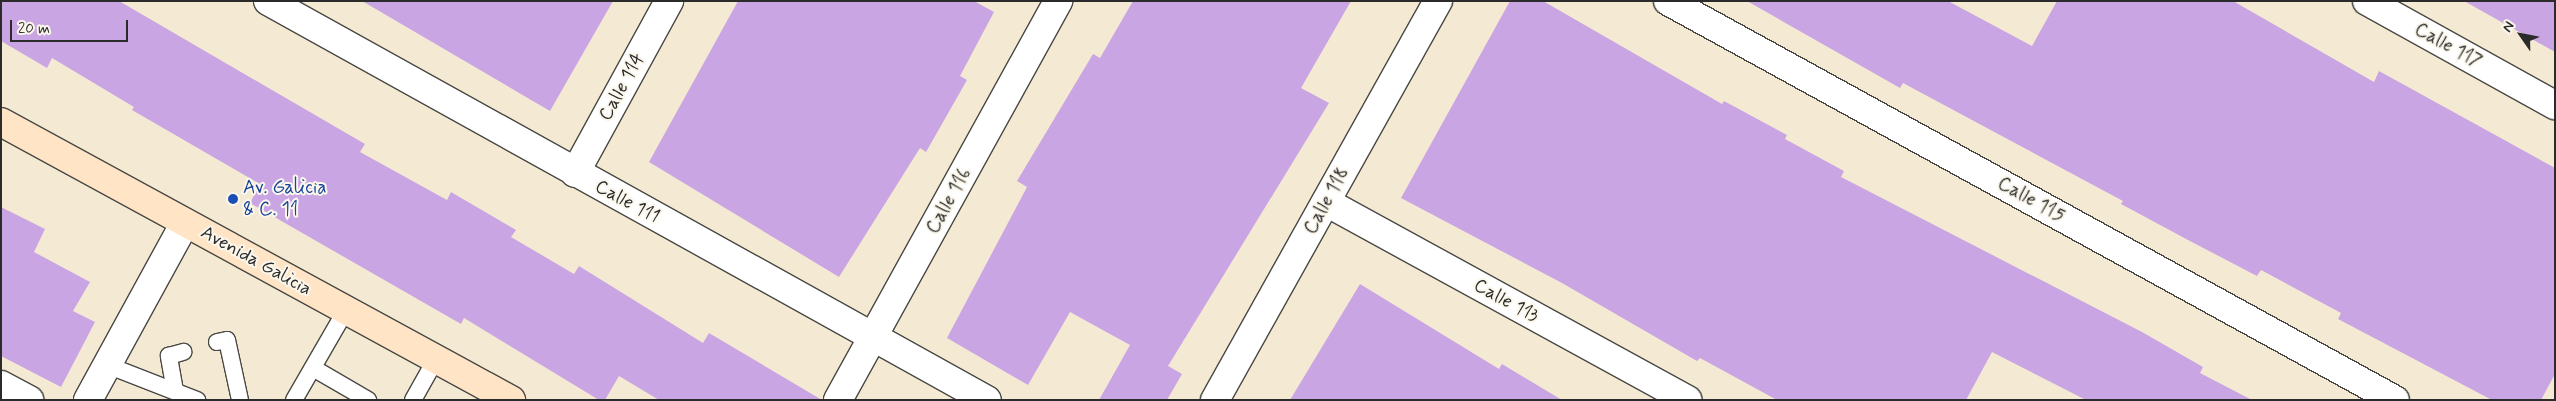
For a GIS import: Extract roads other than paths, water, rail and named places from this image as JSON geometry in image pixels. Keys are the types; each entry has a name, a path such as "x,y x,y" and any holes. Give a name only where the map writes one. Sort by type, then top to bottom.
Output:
{"street":[{"name":"Calle 114","path":"575,173 669,1"},
{"name":"Calle 116","path":"838,400 874,339 1058,1"},
{"name":"Calle 118","path":"1215,400 1438,1"},
{"name":"Calle 115","path":"1668,1 2395,400"},
{"name":"Calle 117","path":"2367,1 2555,105"},
{"name":"Calle 111","path":"280,4 575,173 987,400"},
{"name":"Avenida Galicia","path":"1,122 511,400"},
{"name":"Calle 113","path":"1326,202 1687,400"},
{"path":"88,400 185,222"},
{"path":"1,385 29,400"}],"lane":[{"path":"294,400 346,310"},
{"path":"217,342 227,340 240,400"},
{"path":"175,391 169,356 183,352"},
{"path":"413,400 436,359"},
{"path":"107,365 197,400"},
{"path":"313,368 368,400"}],"place":[{"name":"Av. Galicia & C. 11","path":"233,199"}]}
